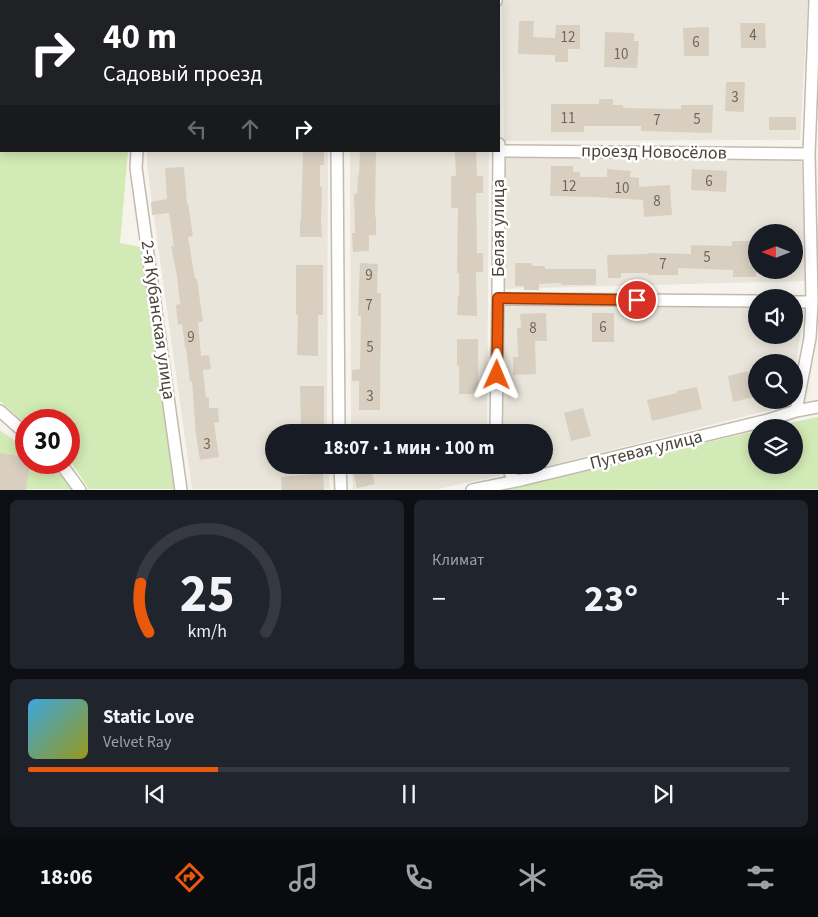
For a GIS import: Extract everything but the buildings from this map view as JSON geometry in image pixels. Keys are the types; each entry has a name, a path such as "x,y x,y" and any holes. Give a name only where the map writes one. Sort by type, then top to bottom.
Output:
{"street":[{"path":"796,411 810,338 812,302 809,154 815,0"},
{"name":"проезд Новосёлов","path":"500,151 809,154"},
{"name":"2-я Кубанская улица","path":"137,152 136,168 181,490"},
{"path":"337,152 338,424"},
{"name":"Белая улица","path":"496,424 499,152"},
{"path":"498,298 748,301"},
{"path":"803,302 812,302"},
{"name":"Путевая улица","path":"472,490 818,407"},
{"path":"0,411 15,424"},
{"path":"68,474 80,490"},
{"path":"340,474 341,490"},
{"path":"511,474 514,480"}],"shaded area":[{"path":"502,0 808,0 800,140 504,141"},
{"path":"147,152 328,152 327,424 265,424 265,474 329,474 330,489 192,489 147,166"},
{"path":"350,152 489,152 487,424 351,424"},
{"path":"801,153 806,281 503,289 505,157"},
{"path":"803,297 806,297 803,317"},
{"path":"748,298 748,344 799,344 797,354 748,354 748,409 774,409 553,465 553,424 502,424 504,304"},
{"path":"352,474 501,475 438,489 353,489"}],"green space":[{"path":"0,152 128,152 120,243 141,247 176,489 89,489 79,474 80,409 15,409 15,414 0,401"},
{"path":"818,417 818,489 502,490 748,433 748,474 803,474 803,420"},
{"path":"0,430 15,441 15,474 60,474 72,489 0,489"}],"route":[{"path":"497,375 498,298 637,300"}]}
